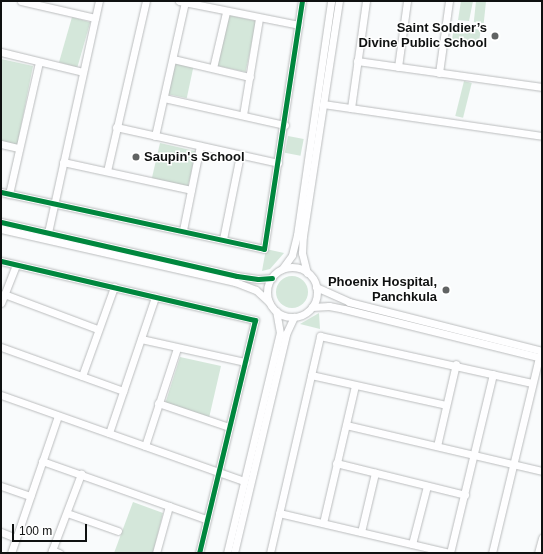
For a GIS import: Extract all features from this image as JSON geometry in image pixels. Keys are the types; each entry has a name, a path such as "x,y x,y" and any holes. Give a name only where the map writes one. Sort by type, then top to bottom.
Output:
{"street":[{"path":"22,1 55,5 95,18"},
{"path":"47,236 98,1"},
{"path":"107,171 146,1"},
{"path":"1,192 54,202 264,249 285,125 302,1"},
{"path":"269,302 267,291 272,278 282,269 292,255 297,235 331,1"},
{"path":"339,1 303,236 302,253 307,273 316,287 330,296 541,355"},
{"path":"351,108 366,1"},
{"path":"398,67 407,1"},
{"path":"439,73 449,1"},
{"path":"155,136 173,59 182,2 226,12 299,24"},
{"path":"213,68 226,12"},
{"path":"243,115 259,18"},
{"path":"1,52 83,72"},
{"path":"173,59 250,77"},
{"path":"357,61 542,88"},
{"path":"9,194 18,148 39,62"},
{"path":"164,98 285,125"},
{"path":"323,104 542,136"},
{"path":"116,127 278,162"},
{"path":"1,144 18,148"},
{"path":"183,230 200,146"},
{"path":"224,239 240,155"},
{"path":"63,162 191,190"},
{"path":"1,222 47,236 235,282 256,290 276,311 280,333 227,553"},
{"path":"1,229 47,236 237,276 258,279 272,278"},
{"path":"1,261 255,320 199,553"},
{"path":"1,303 16,265"},
{"path":"282,269 298,268 307,273"},
{"path":"276,311 294,317 303,314 312,307 316,297 316,287"},
{"path":"82,376 97,329 114,288"},
{"path":"4,294 97,329"},
{"path":"109,433 155,297"},
{"path":"312,307 329,306 344,309 541,355"},
{"path":"235,553 286,334 294,317"},
{"path":"270,553 320,336 456,364 532,383"},
{"path":"141,339 244,362"},
{"path":"1,346 123,391"},
{"path":"145,446 177,348"},
{"path":"492,553 532,383 541,355"},
{"path":"437,446 456,364"},
{"path":"279,513 449,553 465,495 493,374"},
{"path":"311,375 446,405"},
{"path":"323,523 355,386"},
{"path":"1,395 244,481"},
{"path":"158,403 229,427"},
{"path":"11,553 58,416"},
{"path":"346,425 475,454 542,471"},
{"path":"42,461 206,519"},
{"path":"336,463 465,495"},
{"path":"361,532 375,473"},
{"path":"60,553 51,552 67,513 80,474"},
{"path":"1,486 30,496"},
{"path":"412,544 427,486"},
{"path":"156,553 169,506"},
{"path":"67,513 118,532"},
{"path":"1,532 16,538"},
{"path":"538,553 542,538"}],"green space":[{"path":"461,1 473,1 469,21 458,20"},
{"path":"476,1 486,2 484,23 474,22"},
{"path":"228,15 256,21 246,72 217,66"},
{"path":"72,17 90,22 77,67 59,62"},
{"path":"454,26 481,30 479,45 452,41"},
{"path":"1,59 33,66 17,146 1,143"},
{"path":"175,62 194,66 187,98 168,94"},
{"path":"464,81 472,83 463,118 455,116"},
{"path":"288,136 304,139 300,156 285,153"},
{"path":"160,143 196,151 188,188 151,180"},
{"path":"266,249 284,253 270,269 262,271"},
{"path":"289,276 295,276 304,280 308,292 304,304 295,308 289,308 280,304 276,295 276,289 280,280"},
{"path":"319,313 320,329 300,324"},
{"path":"180,357 221,366 209,418 165,404"},
{"path":"133,502 163,513 153,553 114,553"}],"cycle path":[{"path":"1,192 264,249 302,1"},
{"path":"1,222 237,276 258,279 272,278"},
{"path":"1,261 255,320 199,553"}],"place":[{"name":"Saint Soldier’s Divine Public School","path":"495,36"},
{"name":"Saupin's School","path":"136,157"},
{"name":"Phoenix Hospital, Panchkula","path":"446,290"}]}
